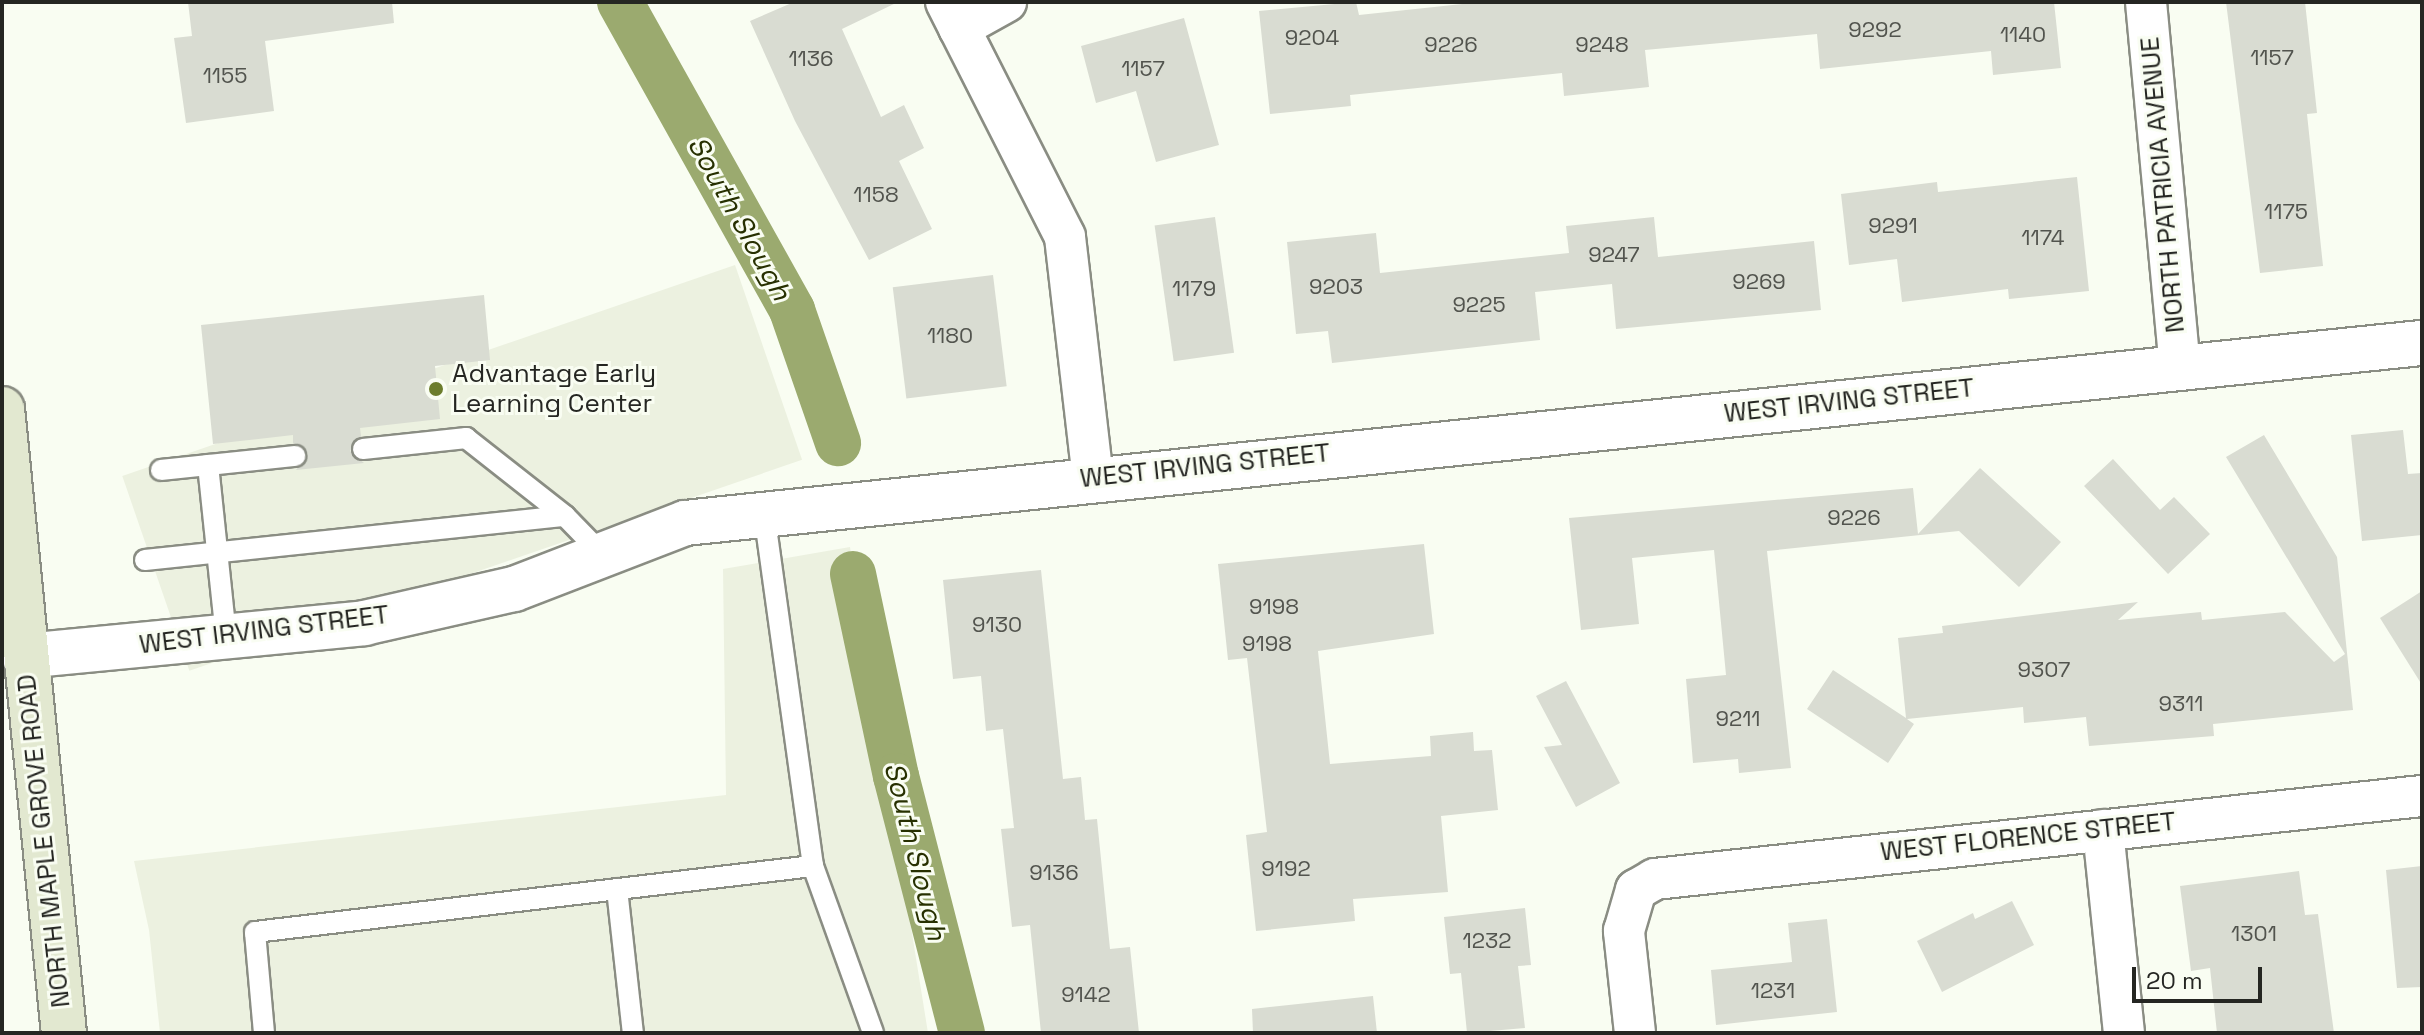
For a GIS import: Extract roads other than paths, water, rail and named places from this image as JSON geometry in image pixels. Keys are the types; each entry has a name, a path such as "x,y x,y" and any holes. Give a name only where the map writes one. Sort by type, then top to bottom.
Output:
{"main road":[{"name":"NORTH MAPLE GROVE ROAD","path":"2,409 13,657 64,1033"}],"street":[{"path":"1006,2 952,15 1065,237 1093,478"},
{"name":"NORTH PATRICIA AVENUE","path":"2146,2 2180,368"},
{"name":"WEST IRVING STREET","path":"13,657 364,623 514,589 685,523 1093,478 2422,343"},
{"name":"WEST FLORENCE STREET","path":"1635,1033 1624,931 1636,890 1676,874 2422,796"},
{"path":"2103,830 2124,1033"}],"lane":[{"path":"363,449 466,438 565,516 601,553"},
{"path":"161,470 295,456"},
{"path":"208,465 226,636"},
{"path":"764,514 813,866 873,1033"},
{"path":"145,560 565,516"},
{"path":"264,1033 255,932 813,866"},
{"path":"617,889 633,1033"}],"waterway":[{"name":"South Slough","path":"620,2 792,310 838,443"},
{"name":"South Slough","path":"853,574 896,776 962,1033"}],"place":[{"name":"Advantage Early Learning Center","path":"436,389"}]}
